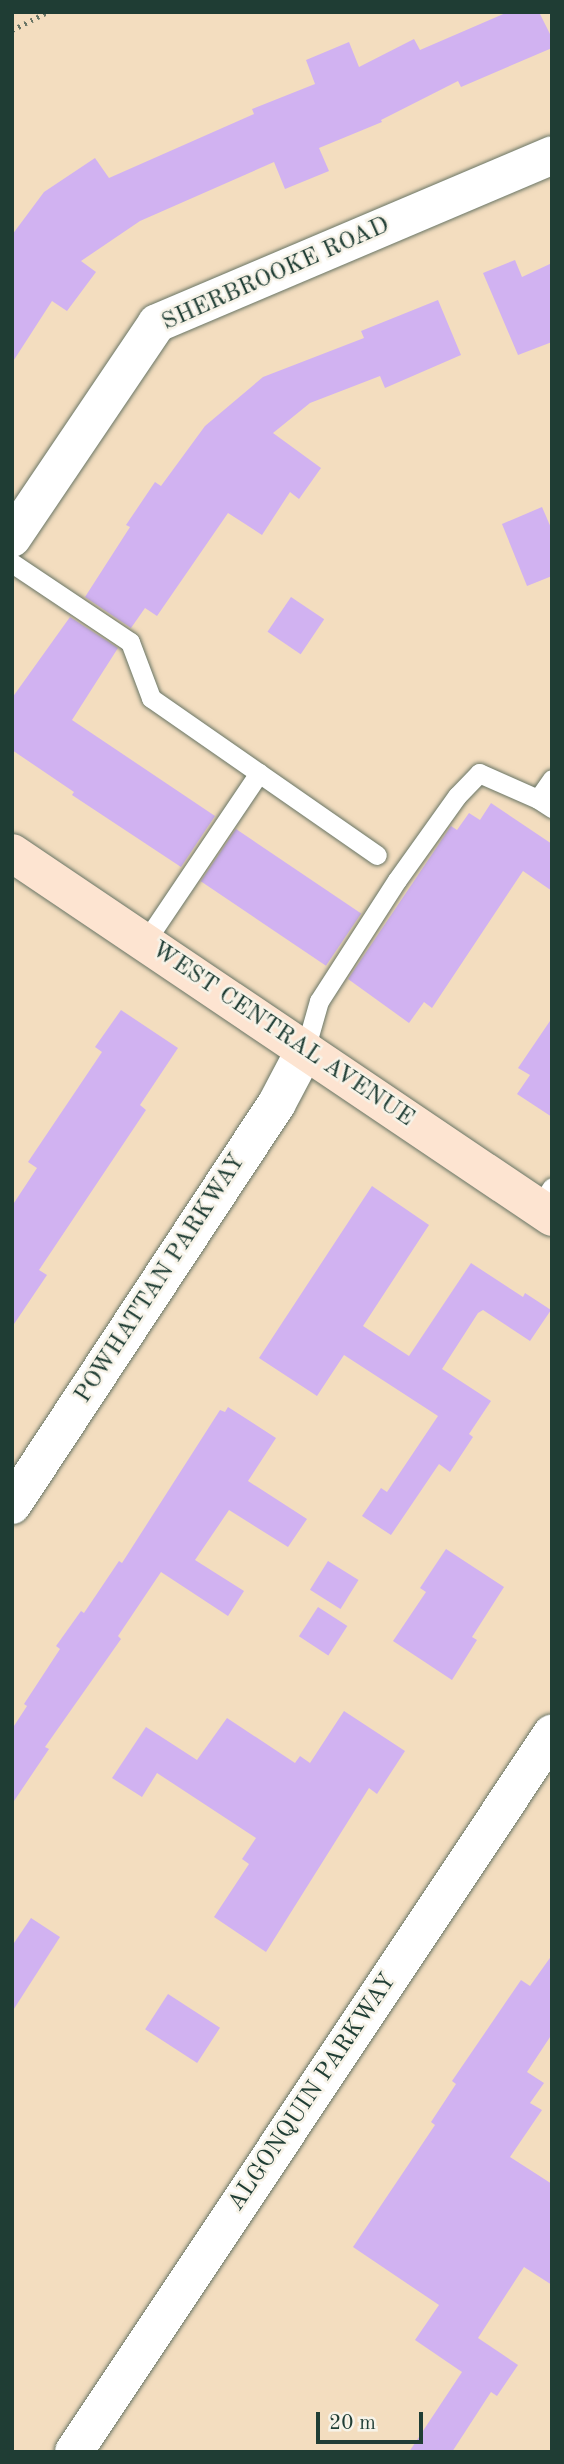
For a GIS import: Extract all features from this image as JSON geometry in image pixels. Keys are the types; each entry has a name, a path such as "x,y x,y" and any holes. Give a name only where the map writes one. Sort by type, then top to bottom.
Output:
{"main road":[{"name":"WEST CENTRAL AVENUE","path":"12,853 305,1050 547,1204"}],"street":[{"name":"SHERBROOKE ROAD","path":"15,529 157,323 552,155"},
{"name":"POWHATTAN PARKWAY","path":"12,1505 277,1103 305,1050"},
{"name":"ALGONQUIN PARKWAY","path":"74,2452 552,1734"}],"lane":[{"path":"12,564 130,642 151,698 377,855"},
{"path":"145,942 259,773"},
{"path":"305,1050 319,1001 397,880 457,796 478,773 545,803 552,779"}],"path":[{"path":"12,30 47,12"}],"building":[{"path":"508,12 539,12 552,38 552,48 461,87 458,81 381,120 382,122 319,148 329,171 285,189 274,162 140,221 81,261 96,272 67,311 52,301 12,363 12,235 44,192 95,158 109,178 254,114 252,109 315,84 306,60 349,42 359,67 414,39 420,50"},
{"path":"515,260 522,277 552,263 552,342 518,355 483,273"},
{"path":"438,300 461,355 385,388 380,376 310,403 273,433 321,468 299,499 290,492 262,535 228,513 157,616 145,608 131,628 85,597 130,527 126,525 155,482 161,486 205,426 263,377 364,338 361,331"},
{"path":"542,507 552,530 552,576 527,586 502,524"},
{"path":"291,597 324,619 301,654 268,632"},
{"path":"70,617 118,648 72,720 215,816 181,867 72,795 74,792 12,750 12,698"},
{"path":"491,803 552,844 552,891 523,871 432,1008 424,1002 409,1023 348,979 451,826 457,830 469,813 480,820"},
{"path":"236,829 361,913 326,966 201,881"},
{"path":"121,1010 178,1048 140,1105 146,1110 39,1270 47,1275 12,1327 12,1206 37,1168 28,1162 102,1052 95,1047"},
{"path":"552,1018 552,1117 517,1094 530,1075 518,1068"},
{"path":"372,1186 429,1225 363,1326 409,1356 471,1263 523,1297 525,1293 551,1310 530,1341 483,1310 478,1313 442,1369 491,1401 469,1434 473,1437 450,1472 439,1464 391,1535 362,1516 381,1488 387,1492 438,1416 344,1355 317,1396 259,1358"},
{"path":"228,1407 276,1438 248,1481 307,1519 288,1547 229,1510 195,1560 244,1591 228,1616 161,1572 118,1636 121,1639 45,1747 49,1749 12,1804 12,1729 27,1706 24,1704 60,1649 56,1646 81,1611 84,1613 119,1561 122,1563 220,1410 225,1412"},
{"path":"446,1549 504,1587 472,1637 477,1640 452,1680 393,1641 426,1592 420,1588"},
{"path":"328,1561 359,1580 341,1609 310,1590"},
{"path":"318,1607 347,1626 328,1655 299,1636"},
{"path":"344,1711 405,1751 377,1794 369,1788 266,1952 214,1917 249,1864 242,1859 256,1838 157,1773 142,1797 112,1778 146,1727 197,1760 227,1718 295,1763 300,1756 310,1763"},
{"path":"31,1918 60,1937 12,2012 12,1946"},
{"path":"552,1955 552,2034 527,2072 544,2083 530,2103 542,2110 510,2157 552,2184 552,2285 524,2267 478,2338 518,2365 497,2396 491,2392 452,2452 409,2452 462,2372 415,2340 439,2305 353,2247 435,2125 431,2122 456,2084 452,2081 521,1980 530,1986"},
{"path":"168,1994 220,2028 197,2063 145,2029"}]}
